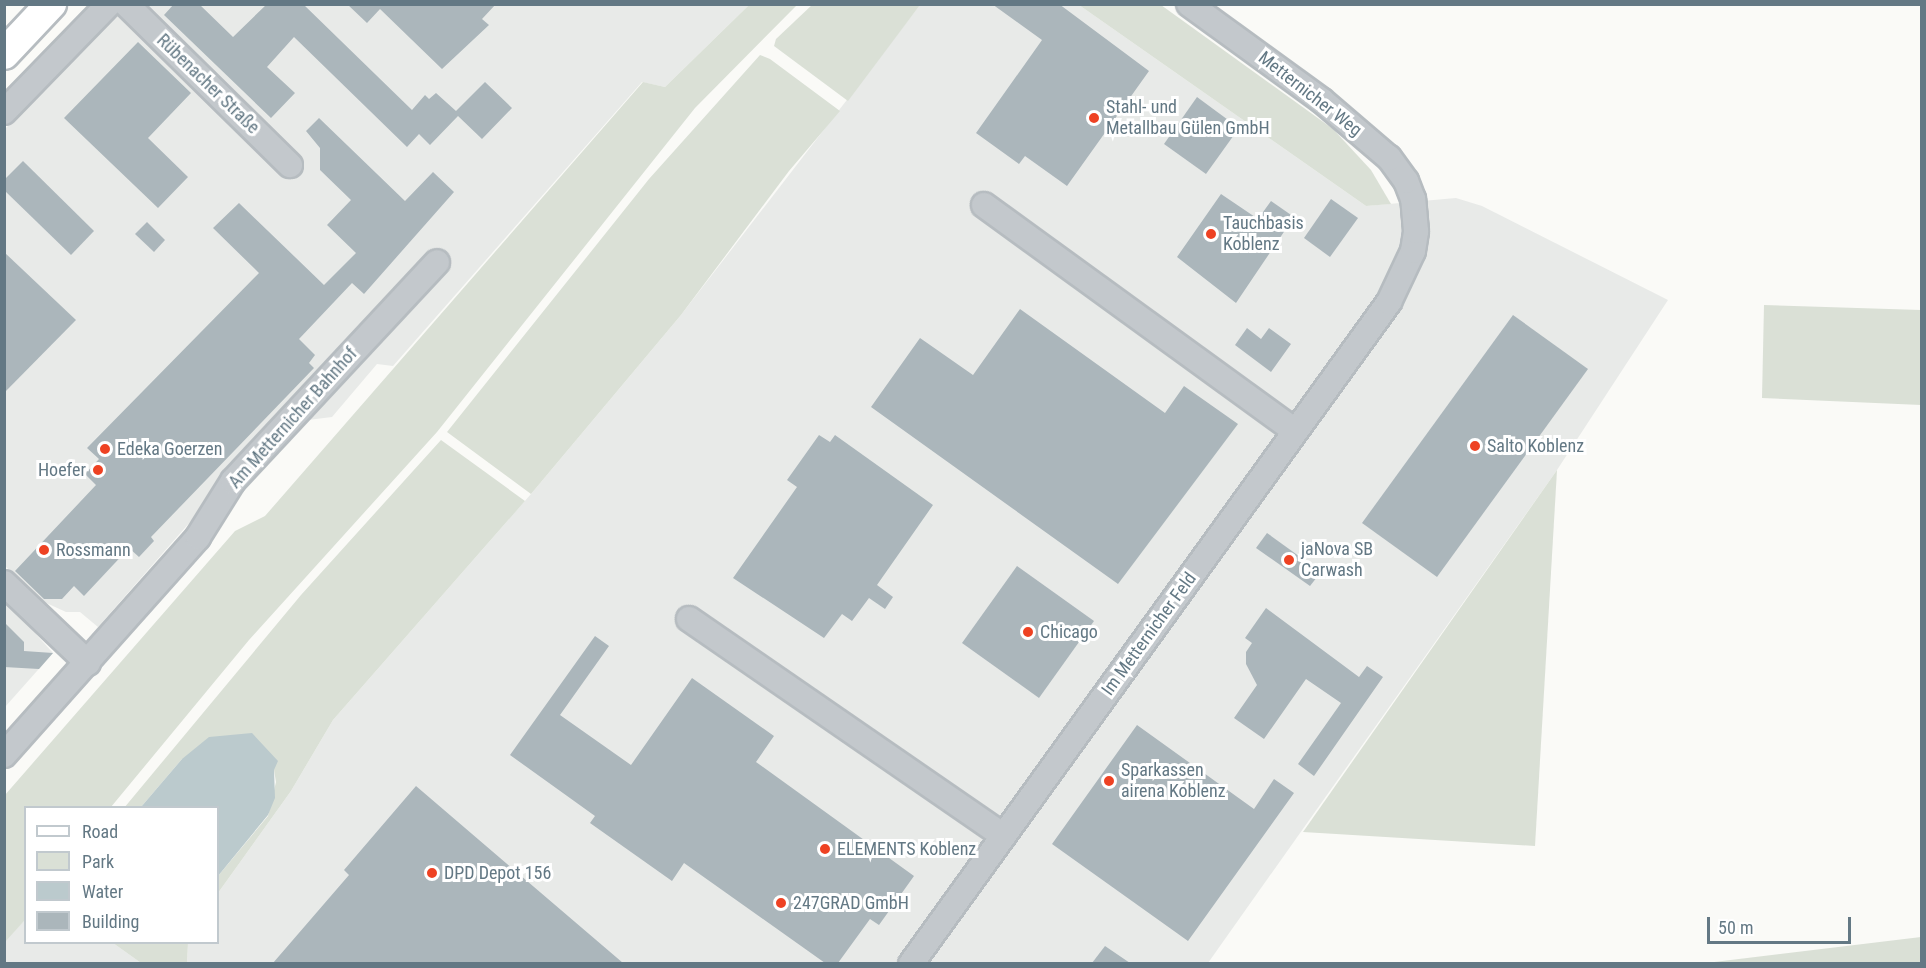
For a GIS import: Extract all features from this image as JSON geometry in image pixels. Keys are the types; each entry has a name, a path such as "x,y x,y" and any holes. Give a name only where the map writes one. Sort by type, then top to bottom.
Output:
{"main road":[{"path":"4,54 51,4"}],"street":[{"path":"4,112 109,4"},
{"name":"Rübenacher Straße","path":"126,4 290,165"},
{"name":"Metternicher Weg","path":"1189,4 1362,134 1399,170 1413,199"},
{"name":"Im Metternicher Feld","path":"911,963 1400,284 1416,231 1413,199"},
{"path":"984,205 1294,431"},
{"name":"Am Metternicher Bahnhof","path":"4,755 198,537 233,481 437,262"},
{"path":"4,583 88,663"},
{"path":"689,619 1003,836"}],"shaded area":[{"path":"126,5 749,5 665,87 642,82 393,366 377,364 332,417 276,424 98,627 80,612 66,612 42,601 5,566 4,130"},
{"path":"920,5 1079,5 1366,206 1456,198 1482,206 1668,300 1557,470 1208,963 187,964 188,944 219,944 219,892 291,791 333,720 531,494 681,315"},
{"path":"5,600 53,653 5,707"},
{"path":"24,921 24,944 114,944 141,963 5,963 4,942"}],"green space":[{"path":"813,4 920,5 848,101 774,46 776,39"},
{"path":"749,5 797,5 695,108 437,432 249,640 112,806 24,806 24,921 5,942 5,795 235,531 265,516 643,82 665,87"},
{"path":"1079,5 1161,5 1333,129 1371,170 1391,204 1366,206"},
{"path":"760,55 770,59 840,111 789,171 681,315 531,494 447,432 649,179"},
{"path":"1764,305 1921,310 1921,405 1762,398"},
{"path":"441,440 525,501 333,720 291,791 219,892 219,875 268,816 276,782 274,770 182,759 142,806 126,806 301,595"},
{"path":"1557,470 1535,846 1303,832"},
{"path":"1921,937 1921,963 1706,963"},
{"path":"114,944 188,944 187,963 141,963"}],"water":[{"path":"252,733 278,761 274,770 275,798 268,815 219,875 219,806 142,806 182,759 209,737"}],"building":[{"path":"174,4 199,4 233,37 267,4 303,4 412,110 425,95 429,99 436,93 456,111 485,82 512,108 482,139 458,116 430,145 419,134 407,147 294,37 267,67 295,93 271,118 164,15"},
{"path":"347,4 496,4 482,19 489,25 442,69 380,9 367,23"},
{"path":"992,4 1059,4 1149,71 1067,186 1025,156 1019,164 976,133 1042,40"},
{"path":"138,42 191,93 148,138 188,177 158,208 64,118"},
{"path":"1197,97 1239,128 1206,174 1164,144"},
{"path":"319,118 405,201 433,172 454,192 364,294 352,283 299,339 315,355 309,363 314,368 151,537 154,541 139,557 129,548 84,596 74,586 62,599 44,599 15,571 96,485 85,474 99,459 87,448 259,273 213,228 239,203 324,285 356,253 327,225 351,200 320,170 320,148 306,131"},
{"path":"23,161 94,231 71,255 4,190 4,180"},
{"path":"1221,194 1258,219 1271,201 1294,217 1236,303 1177,257"},
{"path":"1331,199 1358,218 1330,257 1304,238"},
{"path":"147,222 165,240 154,252 135,234"},
{"path":"4,252 76,320 4,393"},
{"path":"1020,309 1165,413 1184,386 1238,424 1118,584 871,407 920,338 973,375"},
{"name":"Salto Koblenz","path":"1513,315 1588,369 1437,577 1362,523"},
{"path":"1247,328 1261,339 1269,328 1291,344 1271,372 1235,345"},
{"path":"819,435 830,442 835,435 933,505 877,585 893,597 885,609 869,598 852,621 842,614 824,638 733,578 797,487 787,480"},
{"name":"jaNova SB Carwash","path":"1267,533 1321,572 1310,586 1256,548"},
{"name":"Chicago","path":"1017,566 1094,621 1039,698 962,643"},
{"path":"1266,608 1359,677 1367,666 1383,677 1314,776 1298,764 1341,703 1306,679 1264,739 1234,718 1257,685 1246,664 1246,652 1252,643 1245,638"},
{"path":"4,622 24,642 24,651 53,653 39,669 4,667"},
{"path":"595,636 609,646 560,715 631,765 692,678 774,736 756,762 914,876 879,925 870,919 838,963 825,963 684,863 672,881 590,823 595,816 510,755"},
{"path":"1137,725 1254,809 1274,779 1294,793 1188,941 1052,844"},
{"name":"DPD Depot 156","path":"416,786 623,963 273,963 349,875 344,870"},
{"path":"1105,946 1130,963 1092,963"}],"place":[{"name":"Stahl- und Metallbau Gülen GmbH","path":"1094,118"},
{"name":"Tauchbasis Koblenz","path":"1211,234"},
{"name":"Salto Koblenz","path":"1475,446"},
{"name":"Edeka Goerzen","path":"105,449"},
{"name":"Hoefer","path":"98,470"},
{"name":"Rossmann","path":"44,550"},
{"name":"jaNova SB Carwash","path":"1289,560"},
{"name":"Chicago","path":"1028,632"},
{"name":"Sparkassen airena Koblenz","path":"1109,781"},
{"name":"ELEMENTS Koblenz","path":"825,849"},
{"name":"DPD Depot 156","path":"432,873"},
{"name":"247GRAD GmbH","path":"781,903"}]}
